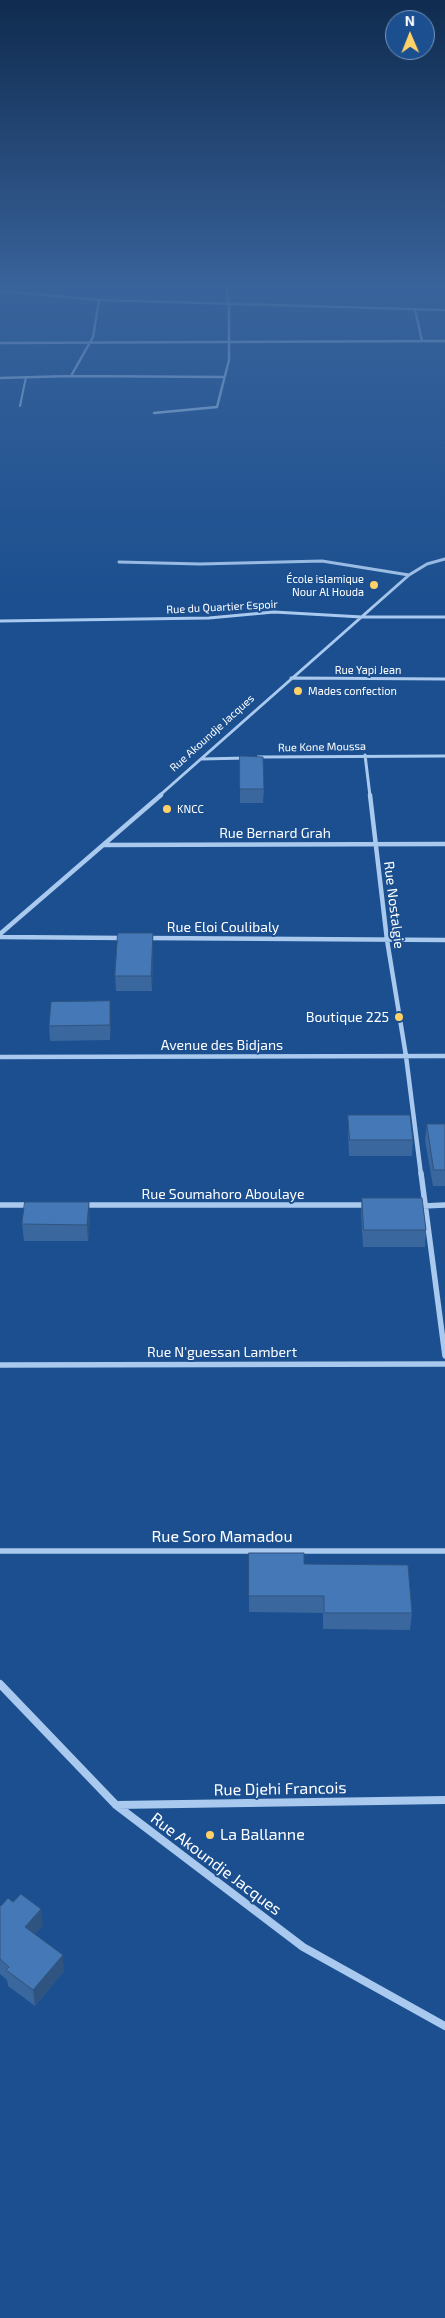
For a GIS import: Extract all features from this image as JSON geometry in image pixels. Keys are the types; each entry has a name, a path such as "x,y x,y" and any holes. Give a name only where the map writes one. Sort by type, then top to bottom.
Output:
{"street":[{"path":"154,413 218,407 220,393"},
{"name":"Rue Akoundje Jacques","path":"0,935 409,576 427,564 445,558"},
{"path":"119,562 200,564 322,561 409,576"},
{"name":"Rue du Quartier Espoir","path":"0,621 209,618 274,612 362,617 445,617"},
{"name":"Rue Yapi Jean","path":"291,678 445,679"},
{"name":"Rue Kone Moussa","path":"200,759 365,755 445,756"},
{"name":"Rue Nostalgie","path":"365,755 387,940 406,1056 445,1356"},
{"name":"Rue Bernard Grah","path":"104,845 445,844"},
{"path":"0,935 129,938"},
{"name":"Rue Eloi Coulibaly","path":"139,938 445,940"},
{"name":"Avenue des Bidjans","path":"0,1057 445,1056"},
{"path":"0,1205 40,1205"},
{"name":"Rue Soumahoro Aboulaye","path":"79,1205 377,1206"},
{"path":"416,1206 445,1206"},
{"name":"Rue N'guessan Lambert","path":"0,1365 445,1364"},
{"name":"Rue Soro Mamadou","path":"0,1552 445,1551"},
{"name":"Rue Akoundje Jacques","path":"0,1684 116,1805 303,1947 445,2026"},
{"name":"Rue Djehi Francois","path":"116,1805 445,1800"}],"lane":[{"path":"20,406 23,393"}],"building":[{"path":"240,756 263,757 264,789 240,789"},
{"path":"118,933 153,933 151,976 115,976"},
{"path":"110,1001 110,1025 49,1026 51,1002"},
{"path":"348,1115 410,1115 413,1140 350,1140"},
{"path":"427,1124 445,1124 445,1170 434,1170"},
{"path":"362,1198 422,1198 426,1230 364,1230"},
{"path":"25,1202 89,1202 87,1225 22,1224"},
{"path":"249,1553 304,1553 304,1564 408,1565 412,1613 324,1613 324,1596 249,1596"},
{"path":"21,1894 41,1909 25,1927 63,1955 33,1990 6,1970 9,1967 0,1959 0,1905 8,1898 13,1902"}],"place":[{"name":"École islamique Nour Al Houda","path":"374,585"},
{"name":"Mades confection","path":"298,691"},
{"name":"KNCC","path":"167,809"},
{"name":"Boutique 225","path":"399,1017"},
{"name":"La Ballanne","path":"210,1835"}]}
